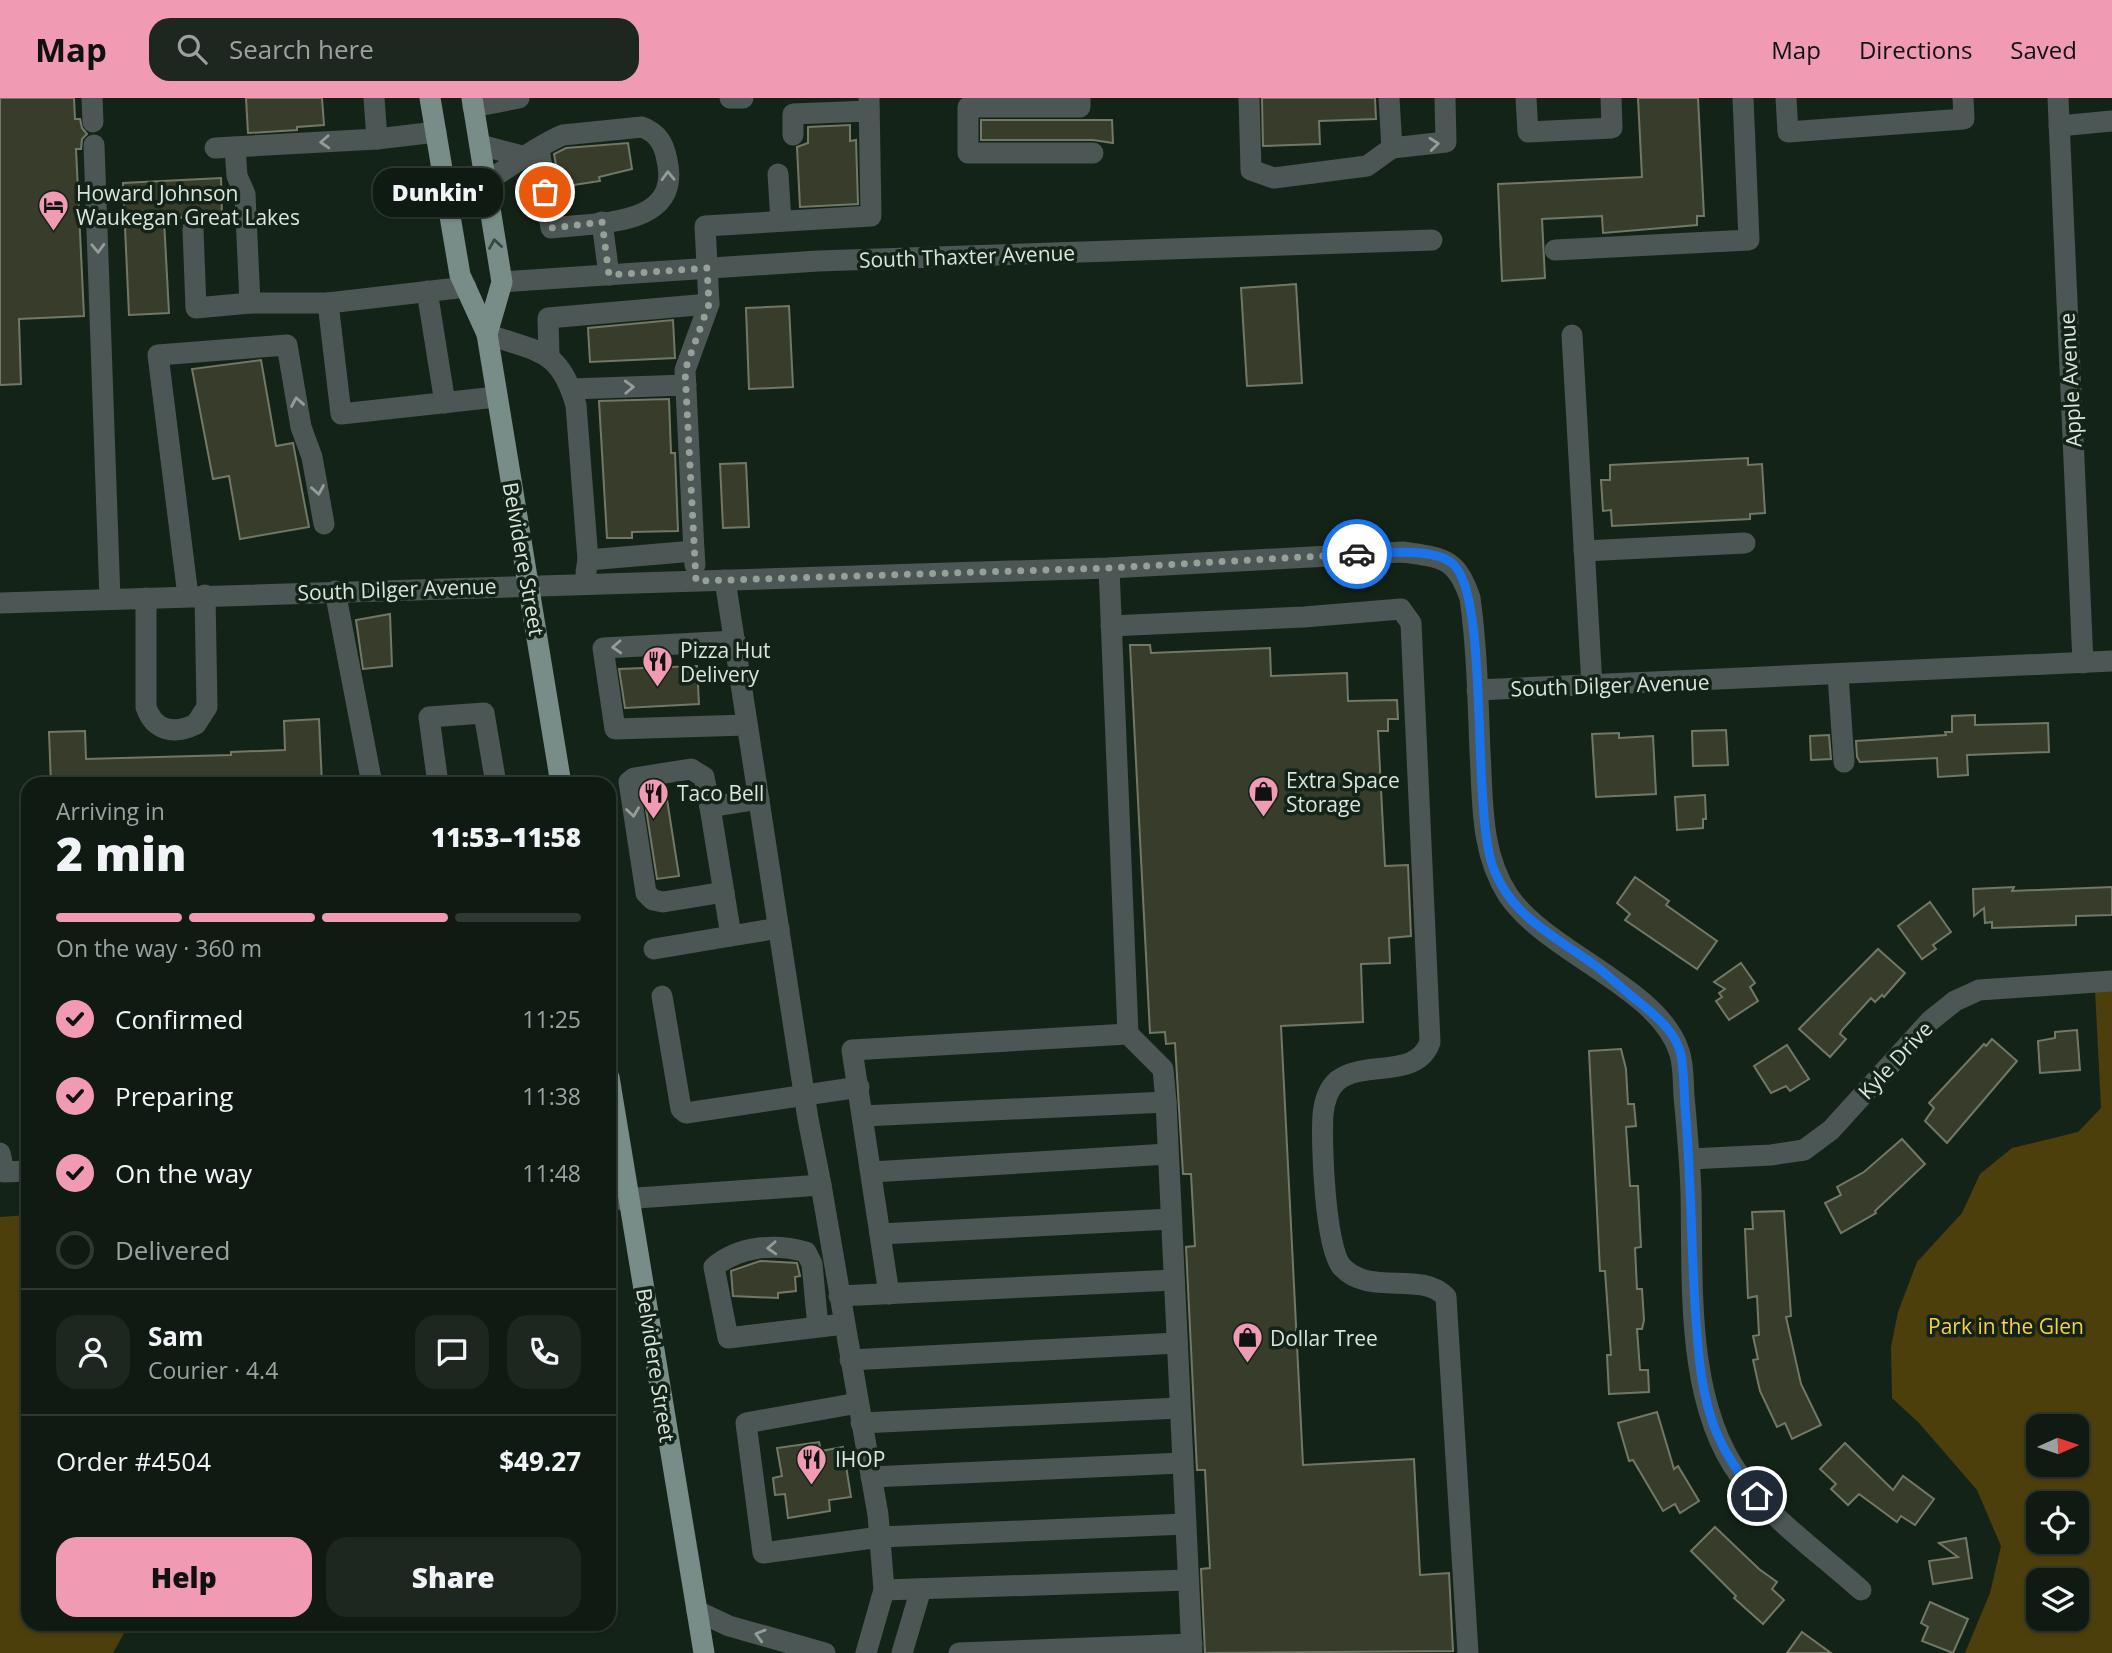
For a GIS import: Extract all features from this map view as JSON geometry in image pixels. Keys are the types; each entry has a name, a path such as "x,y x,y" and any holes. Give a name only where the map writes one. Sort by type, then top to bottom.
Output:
{"main road":[{"name":"Belvidere Street","path":"430,98 460,275 487,334 560,777"},
{"name":"Belvidere Street","path":"473,102 502,282 487,334"},
{"name":"Belvidere Street","path":"616,1162 619,1199 704,1653"}],"street":[{"path":"92,98 93,122"},
{"path":"374,98 377,139"},
{"path":"473,102 519,98"},
{"path":"730,98 743,98"},
{"path":"1080,98 1080,107 968,107 968,153 1093,153"},
{"path":"1249,98 1251,170 1274,178 1367,166 1392,148 1446,142 1446,98"},
{"path":"1389,98 1392,148"},
{"path":"1526,98 1528,132 1612,128 1611,98"},
{"path":"1555,250 1749,240 1743,98"},
{"path":"1786,98 1788,132 1964,119 1963,98"},
{"name":"Apple Avenue","path":"2057,98 2083,663"},
{"path":"696,581 685,370 709,304 705,226 871,216 869,105 793,114 793,135"},
{"path":"2059,126 2112,121"},
{"path":"485,182 532,153 563,135 642,127 657,137 667,162 670,183 667,196 656,207 631,218 551,228 532,153"},
{"path":"250,303 245,194 225,147 377,139 436,132"},
{"path":"94,145 110,599"},
{"path":"480,145 532,153"},
{"path":"778,174 781,221"},
{"path":"418,193 446,191"},
{"path":"602,222 609,275"},
{"path":"193,229 196,308 250,303 328,303 427,290 466,288"},
{"name":"South Thaxter Avenue","path":"502,282 817,261 1432,240"},
{"path":"427,290 445,403"},
{"path":"328,303 341,414 496,397"},
{"path":"549,357 548,318 709,304"},
{"path":"487,334 558,362 571,389 576,405 588,560 584,584"},
{"path":"1572,335 1592,685"},
{"path":"146,598 146,707 154,722 163,729 175,730 196,724 207,707 197,596 158,355 287,345 301,427 312,457 324,524"},
{"path":"571,389 686,385"},
{"path":"1584,551 1745,543"},
{"path":"588,560 694,551"},
{"name":"South Dilger Avenue","path":"0,603 528,584 1109,568 1403,552 1451,562 1462,575 1470,598 1477,691 2112,661"},
{"path":"959,1653 1192,1649 1163,1069 1128,1034 1109,568"},
{"path":"725,580 804,1095 880,1537 884,1590 866,1653"},
{"path":"335,591 371,777"},
{"path":"1111,626 1304,617 1401,609 1411,623 1430,1042 1426,1055 1415,1062 1349,1074 1329,1092 1323,1114 1329,1237 1342,1267 1357,1278 1436,1287 1446,1297 1468,1653"},
{"path":"734,640 603,648 615,729 747,725"},
{"path":"1838,675 1844,762"},
{"path":"1477,691 1485,832 1494,871 1510,898 1546,935 1594,965 1658,1017 1673,1036 1681,1054 1690,1159 1698,1355 1703,1390 1717,1434 1739,1474 1757,1496 1861,1590"},
{"path":"437,777 429,717 484,713 495,777"},
{"path":"724,892 663,902 653,900 646,893 629,782 634,778 691,769 704,777 710,807 724,892 731,936"},
{"path":"710,807 759,799"},
{"path":"654,950 779,928"},
{"name":"Kyle Drive","path":"1690,1159 1771,1155 1804,1150 1831,1130 1930,1021 1955,1001 1979,990 2014,985 2112,981"},
{"path":"662,996 681,1109 686,1113 859,1087"},
{"path":"889,1294 852,1050 1128,1034"},
{"path":"863,1116 1166,1102"},
{"path":"0,1153 4,1172 21,1171"},
{"path":"872,1172 1168,1154"},
{"path":"619,1199 821,1185"},
{"path":"880,1234 1171,1219"},
{"path":"818,1327 812,1264 806,1252 790,1247 743,1250 727,1256 714,1267 728,1338 844,1324"},
{"path":"839,1296 1174,1280"},
{"path":"850,1360 1177,1343"},
{"path":"1179,1408 860,1413 746,1423 763,1553 880,1537 1185,1524"},
{"path":"871,1477 1182,1463"},
{"path":"884,1590 1188,1580"},
{"path":"902,1653 921,1589"},
{"path":"697,1611 729,1626 825,1653"}],"green space":[{"name":"Park in the Glen","path":"2095,989 2112,989 2112,1653 1965,1653 1990,1593 2001,1546 1977,1490 1919,1423 1892,1398 1891,1347 1898,1312 1917,1262 1962,1213 1980,1174 2012,1148 2078,1132 2101,1108"},
{"path":"21,1216 21,1631 125,1631 113,1653 0,1653 0,1217"}],"building":[{"name":"Howard Johnson Waukegan Great Lakes","path":"0,98 74,98 75,119 80,119 87,134 82,139 81,149 76,149 84,316 19,319 21,384 0,385"},
{"path":"246,98 322,98 324,125 297,127 297,130 248,133"},
{"path":"1262,98 1375,98 1376,119 1319,121 1320,144 1263,146"},
{"path":"1638,98 1698,98 1704,216 1697,216 1697,225 1603,233 1602,216 1542,219 1545,278 1502,281 1498,184 1642,177"},
{"path":"981,120 1112,120 1113,143 1093,140 981,140"},
{"path":"850,125 850,141 856,140 858,204 800,207 797,147 808,143 808,127"},
{"path":"628,143 632,169 599,177 600,181 560,187 554,154 566,148"},
{"path":"221,178 222,218 192,216 164,220 169,313 129,315 123,183"},
{"path":"1296,284 1302,383 1247,386 1241,288"},
{"path":"789,306 793,387 749,389 746,308"},
{"path":"673,320 675,358 590,362 588,328"},
{"path":"261,360 276,446 293,443 309,527 240,539 229,476 213,479 192,369"},
{"path":"669,399 671,453 675,453 678,531 632,532 632,538 607,538 599,401"},
{"path":"1748,458 1748,465 1762,464 1765,513 1750,514 1750,519 1612,526 1611,510 1603,511 1601,480 1610,480 1610,465"},
{"path":"746,463 749,527 723,528 720,464"},
{"path":"390,614 392,666 363,669 356,620"},
{"path":"1130,645 1150,645 1151,653 1270,648 1271,676 1347,673 1348,701 1397,700 1398,719 1388,719 1388,731 1378,731 1385,866 1408,865 1411,936 1389,938 1390,963 1361,964 1363,1022 1281,1026 1303,1465 1414,1459 1420,1575 1449,1573 1453,1651 1205,1653 1201,1569 1210,1568 1205,1470 1197,1470 1186,1247 1195,1246 1191,1174 1183,1174 1175,1043 1166,1044 1165,1032 1150,1033"},
{"name":"Pizza Hut Delivery","path":"697,666 699,704 625,708 619,669"},
{"path":"1975,715 1975,725 2048,723 2049,752 1967,755 1968,775 1938,777 1937,758 1860,762 1857,757 1856,741 1946,735 1945,732 1952,732 1952,716"},
{"path":"319,719 322,777 51,777 49,732 85,731 86,759 231,755 231,752 285,750 284,721"},
{"path":"1726,730 1728,765 1693,766 1692,731"},
{"path":"1619,733 1619,738 1653,736 1656,794 1596,797 1592,734"},
{"path":"1829,735 1831,759 1811,760 1810,736"},
{"name":"Taco Bell","path":"666,793 679,876 657,879 644,796"},
{"path":"1705,795 1706,819 1703,819 1703,828 1677,830 1675,797"},
{"path":"1635,877 1669,901 1666,905 1717,941 1697,969 1625,920 1630,914 1617,903"},
{"path":"2014,887 2012,891 2112,887 2112,915 2076,916 2076,925 1992,928 1992,922 1985,923 1984,908 1974,916 1973,889"},
{"path":"1930,902 1951,932 1933,945 1936,949 1922,959 1898,926"},
{"path":"1878,949 1905,973 1884,997 1882,995 1875,1002 1871,998 1842,1030 1840,1034 1846,1039 1830,1057 1799,1029"},
{"path":"1741,963 1755,983 1750,987 1758,1001 1729,1020 1716,1001 1722,997 1719,993 1725,989 1714,982"},
{"path":"2077,1030 2080,1070 2040,1073 2038,1041 2055,1038 2055,1032"},
{"path":"1992,1039 2017,1061 1947,1143 1925,1121 1934,1108 1929,1103 1984,1044 1986,1046"},
{"path":"1787,1045 1809,1079 1790,1091 1786,1086 1771,1093 1754,1066"},
{"path":"1621,1049 1626,1069 1628,1104 1634,1104 1636,1126 1626,1127 1630,1186 1638,1186 1641,1247 1635,1248 1637,1289 1642,1289 1644,1320 1642,1329 1637,1329 1640,1370 1648,1370 1649,1392 1609,1394 1607,1355 1611,1355 1605,1271 1600,1271 1589,1051"},
{"path":"1902,1139 1925,1164 1875,1211 1876,1213 1841,1233 1825,1203 1841,1195 1837,1187 1864,1172"},
{"path":"1784,1211 1791,1316 1786,1317 1801,1384 1821,1425 1792,1439 1785,1423 1777,1427 1760,1391 1753,1360 1758,1359 1753,1336 1759,1335 1757,1296 1748,1298 1745,1229 1753,1229 1752,1212"},
{"path":"760,1261 797,1263 800,1276 795,1277 796,1291 778,1293 778,1298 733,1296 731,1271"},
{"path":"1657,1412 1674,1469 1678,1466 1699,1501 1680,1513 1675,1504 1663,1511 1633,1460 1629,1461 1618,1423"},
{"name":"IHOP","path":"819,1442 821,1451 843,1447 851,1497 829,1500 830,1511 788,1518 785,1494 775,1495 773,1478 782,1476 777,1448"},
{"path":"1845,1443 1893,1490 1903,1476 1934,1499 1915,1525 1901,1516 1897,1522 1859,1494 1848,1505 1831,1489 1836,1484 1820,1469"},
{"path":"1715,1527 1759,1569 1777,1582 1772,1589 1784,1600 1763,1624 1734,1598 1736,1596 1691,1551"},
{"path":"1966,1538 1972,1578 1933,1584 1929,1561 1958,1557 1939,1543"},
{"path":"1930,1602 1968,1619 1953,1653 1922,1641 1928,1627 1921,1623"},
{"path":"1802,1632 1831,1653 1787,1653"}],"way so far":[{"path":"545,192 551,228 602,222 609,275 707,268 709,304 685,370 696,581 1109,568 1357,554"}],"place":[{"name":"Dunkin'","path":"545,192"},
{"name":"Howard Johnson Waukegan Great Lakes","path":"53,232"},
{"name":"Pizza Hut Delivery","path":"657,689"},
{"name":"Extra Space Storage","path":"1263,819"},
{"name":"Taco Bell","path":"654,820"},
{"name":"Dollar Tree","path":"1247,1365"},
{"name":"IHOP","path":"812,1486"}],"route":[{"path":"1357,554 1403,552 1430,556 1451,562 1462,575 1470,598 1473,622 1485,832 1494,871 1510,898 1546,935 1594,965 1658,1017 1673,1036 1681,1054 1690,1159 1698,1355 1703,1390 1717,1434 1739,1474 1757,1496"}]}
